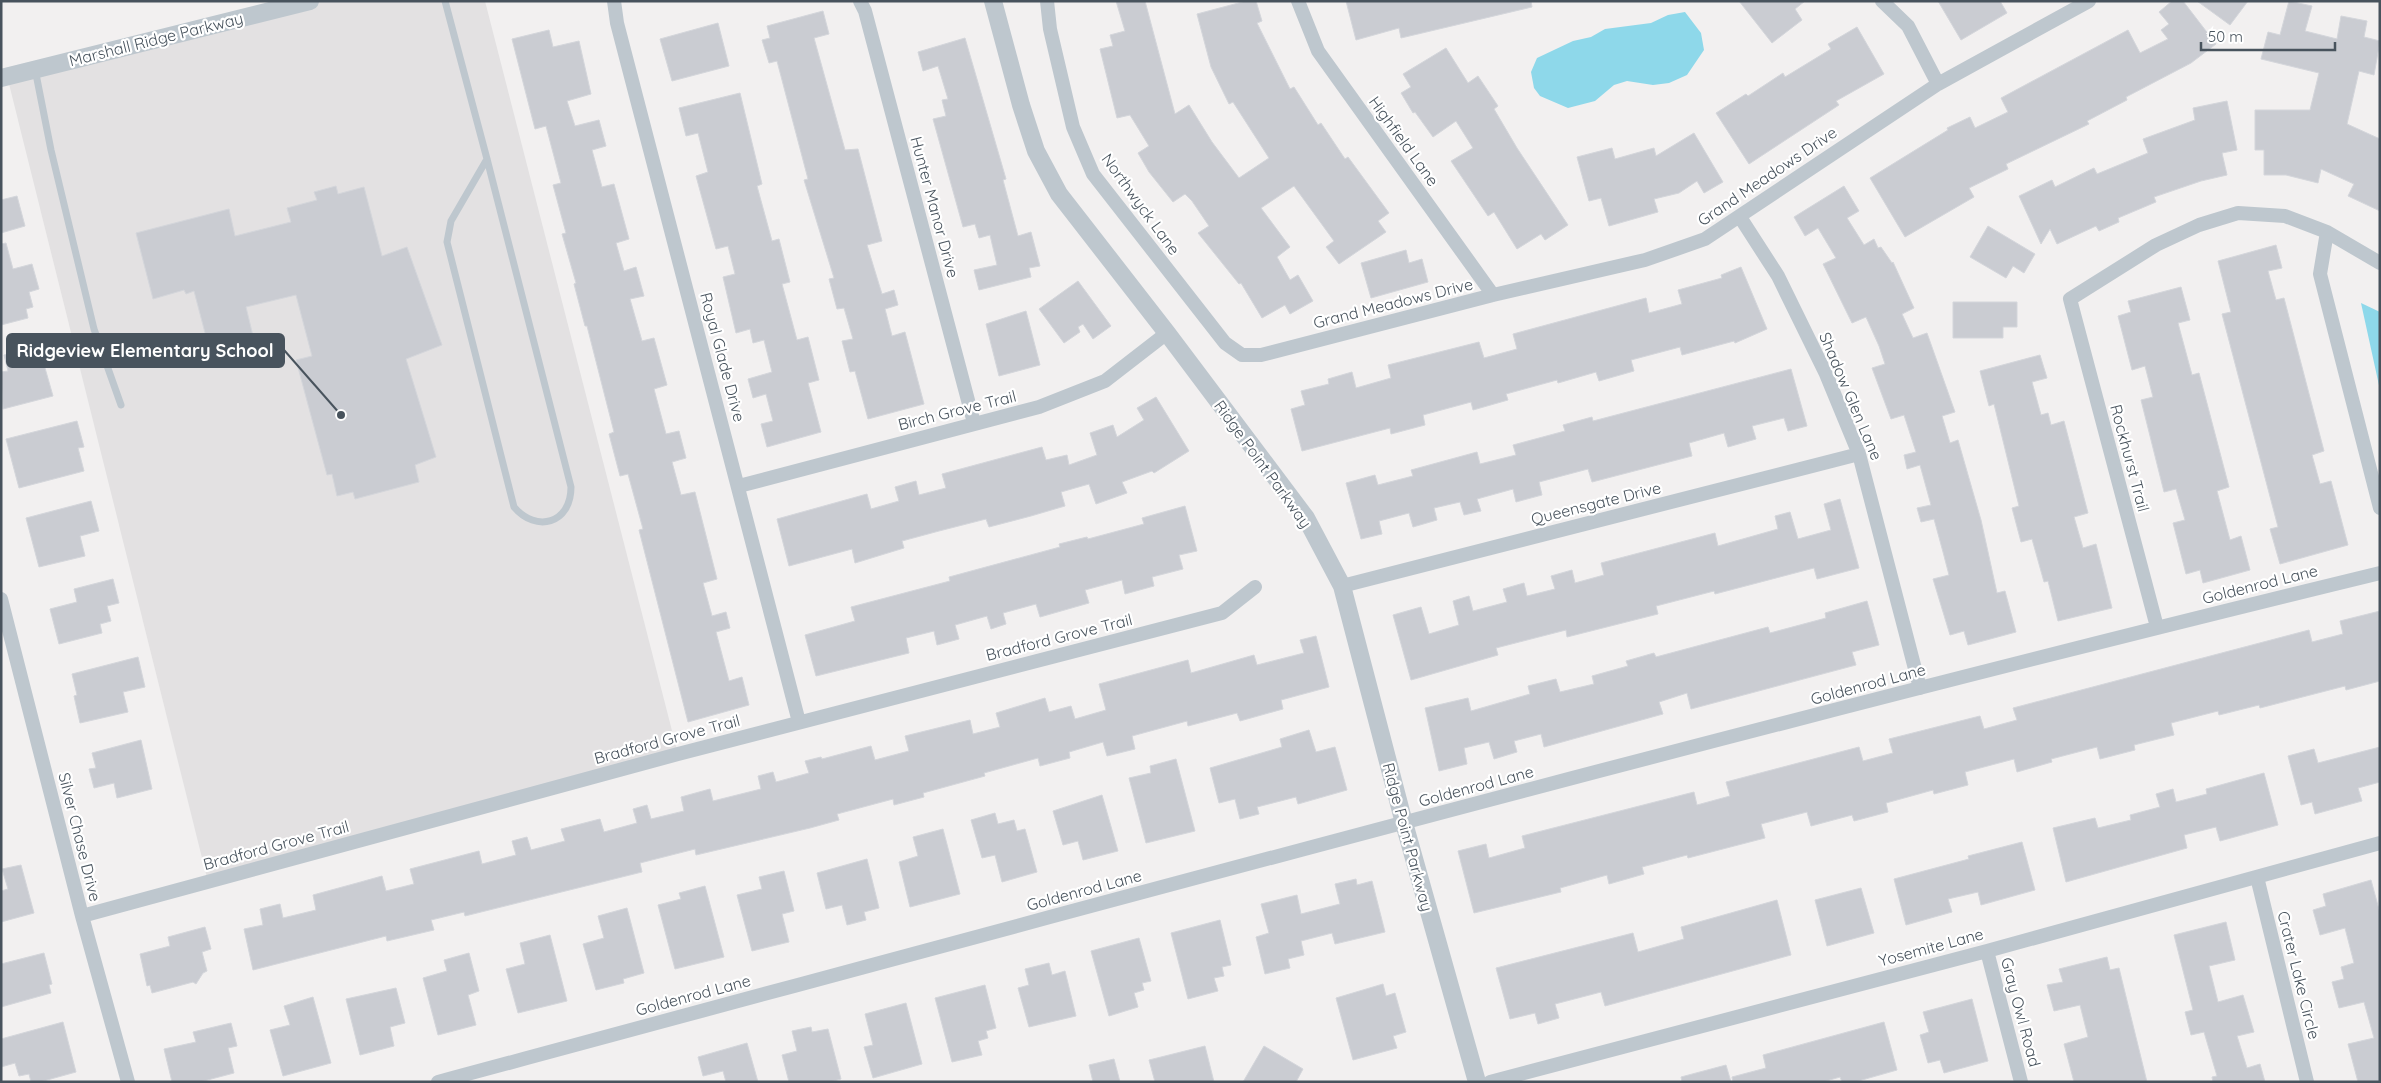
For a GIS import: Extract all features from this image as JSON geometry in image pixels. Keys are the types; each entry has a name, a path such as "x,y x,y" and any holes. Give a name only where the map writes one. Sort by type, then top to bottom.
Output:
{"street":[{"name":"Marshall Ridge Parkway","path":"1,78 310,1"},
{"name":"Royal Glade Drive","path":"614,1 618,23 799,722"},
{"name":"Hunter Manor Drive","path":"860,1 865,11 974,423"},
{"name":"Northwyck Lane","path":"1047,1 1050,29 1073,127 1093,174 1225,344 1242,355 1261,355"},
{"name":"Highfield Lane","path":"1298,1 1318,52 1493,295"},
{"path":"1882,1 1908,26 1938,84"},
{"name":"Grand Meadows Drive","path":"1261,355 1493,295 1645,260 1705,239 1938,84 2089,1"},
{"name":"Ridge Point Parkway","path":"993,2 1021,106 1040,160 1059,194 1167,333 1306,518 1342,586 1404,823 1477,1082"},
{"name":"Rockhurst Trail","path":"2156,627 2070,299 2156,245 2199,225 2238,213 2285,216 2328,232"},
{"name":"Shadow Glen Lane","path":"1740,217 1778,276 1826,374 1859,454 1920,688"},
{"path":"2380,262 2328,232 2320,274 2380,508"},
{"name":"Birch Grove Trail","path":"739,486 1039,407 1105,381 1167,333"},
{"name":"Queensgate Drive","path":"1342,586 1859,454"},
{"name":"Goldenrod Lane","path":"438,1082 1404,823 2156,627 2380,573"},
{"name":"Bradford Grove Trail","path":"82,916 799,722 1222,613 1254,587"},
{"name":"Silver Chase Drive","path":"1,599 82,916 128,1082"},
{"name":"Yosemite Lane","path":"1490,1082 1987,951 2380,843"},
{"name":"Crater Lake Circle","path":"2257,877 2307,1082"},
{"name":"Gray Owl Road","path":"1987,951 2021,1082"}],"lane":[{"path":"444,1 487,159 570,487 571,500 565,510 556,518 545,522 533,522 522,517 514,507 446,242 451,221 487,159"},
{"path":"35,69 51,150 94,329 121,405"}],"shaded area":[{"path":"310,1 485,1 678,754 208,882 7,76"}],"water":[{"path":"1685,12 1701,33 1704,50 1687,75 1669,83 1653,85 1627,81 1614,85 1595,101 1568,108 1540,96 1534,88 1531,72 1537,58 1573,41 1591,37 1605,29 1651,23 1668,15"},
{"path":"2361,303 2380,312 2380,390"}],"building":[{"path":"1116,1 1145,1 1175,114 1189,105 1212,142 1239,178 1269,158 1233,102 1229,104 1211,67 1197,14 1246,1 1256,1 1262,21 1257,23 1290,89 1294,87 1318,125 1321,123 1345,159 1348,157 1389,213 1378,221 1386,232 1339,264 1326,247 1334,241 1294,186 1261,208 1290,247 1277,257 1290,280 1298,275 1313,301 1290,314 1285,305 1262,318 1241,283 1239,284 1198,233 1209,226 1192,201 1185,194 1173,202 1149,172 1138,153 1149,146 1130,115 1117,118 1100,49 1113,46 1110,35 1125,31"},
{"path":"1346,1 1531,1 1532,7 1401,38 1399,28 1356,40"},
{"path":"1739,1 1805,1 1795,9 1802,20 1772,43"},
{"path":"1938,1 2000,1 2007,13 1961,40"},
{"path":"2172,1 2183,1 2216,44 2191,63 2126,97 2127,100 2087,121 2089,124 2006,164 2008,169 1969,188 1974,197 1905,237 1870,178 1948,130 1947,128 1970,117 1975,128 2008,112 2001,98 2128,30 2140,53 2168,39 2161,30 2169,24 2159,12"},
{"path":"2197,1 2248,1 2230,25"},
{"path":"2289,1 2312,6 2305,31 2337,39 2341,16 2367,21 2364,37 2380,41 2374,75 2359,71 2347,124 2380,139 2380,211 2348,196 2354,184 2321,169 2318,183 2286,175 2264,175 2264,150 2255,150 2255,110 2310,110 2319,73 2261,59 2268,32 2280,35"},
{"path":"823,11 829,34 814,38 845,150 858,149 882,241 867,245 882,294 894,290 898,305 885,309 892,336 905,332 924,404 868,419 855,371 850,372 842,341 853,339 844,308 837,309 829,279 834,278 804,180 808,179 777,61 769,63 762,40 770,38 767,26"},
{"path":"718,23 729,66 672,81 660,39"},
{"path":"1857,27 1884,74 1836,101 1839,105 1749,164 1716,113 1746,94 1748,96 1783,73 1785,77 1831,49 1828,44"},
{"path":"549,30 553,47 579,41 591,94 567,101 575,126 599,120 606,146 592,150 602,187 614,184 629,239 616,243 624,271 636,267 644,296 630,299 642,341 654,338 667,385 654,389 666,434 679,431 686,458 672,462 681,495 695,492 717,579 703,583 712,616 726,612 730,628 716,632 729,681 742,677 749,705 688,722 639,530 643,529 628,474 620,476 609,434 614,432 562,234 566,233 553,185 561,183 546,126 535,129 512,39"},
{"path":"965,38 1006,179 1003,180 1018,236 1031,232 1040,266 1029,268 1031,277 979,290 974,270 997,265 990,235 979,238 975,224 963,227 933,119 946,116 942,100 948,99 938,66 923,71 918,52"},
{"path":"1446,48 1468,83 1478,76 1498,106 1494,109 1517,148 1568,225 1545,240 1541,234 1517,249 1494,212 1488,216 1451,161 1473,148 1456,121 1433,137 1415,112 1413,113 1401,93 1411,87 1403,74"},
{"path":"740,93 762,184 757,186 772,241 779,239 790,282 782,284 797,340 808,337 819,380 808,383 821,432 767,447 761,424 773,421 766,394 753,398 748,379 772,372 764,340 753,343 750,329 736,333 723,277 735,274 728,246 716,249 696,176 708,172 698,133 686,136 679,108"},
{"path":"2227,101 2237,150 2222,153 2227,175 2201,181 2154,197 2156,202 2118,218 2119,222 2099,231 2096,226 2057,244 2050,229 2041,244 2019,196 2052,180 2055,187 2094,168 2097,174 2148,153 2143,139 2195,120 2193,108"},
{"path":"1694,133 1723,182 1704,193 1697,181 1679,193 1654,199 1658,212 1609,226 1601,198 1589,201 1577,157 1612,148 1615,159 1654,148 1656,156"},
{"path":"336,186 338,194 364,187 382,256 407,247 442,345 406,359 436,457 415,465 419,482 355,499 353,492 337,496 332,474 327,475 296,360 312,356 296,295 246,307 253,336 209,348 194,291 186,294 184,290 153,299 136,233 229,209 235,236 291,222 287,208 317,200 314,192"},
{"path":"1844,186 1859,211 1847,218 1864,245 1874,239 1878,248 1881,247 1893,262 1914,308 1902,314 1913,338 1927,333 1955,412 1942,416 1950,443 1958,440 1981,520 1997,593 2005,591 2016,632 1968,645 1964,631 1950,635 1933,579 1949,575 1934,519 1921,522 1917,508 1931,505 1920,465 1907,469 1904,455 1916,452 1904,415 1891,419 1872,368 1885,364 1879,346 1866,317 1852,323 1823,264 1836,258 1818,228 1805,236 1794,217"},
{"path":"17,196 25,226 1,233 1,200"},
{"path":"1988,226 2035,254 2024,273 2013,266 2006,278 1970,257"},
{"path":"6,243 13,269 32,264 39,289 29,292 33,307 26,309 28,318 1,325 1,244"},
{"path":"2276,245 2282,268 2268,271 2276,300 2284,298 2324,451 2312,455 2320,484 2331,481 2348,545 2280,564 2270,529 2278,527 2222,314 2231,312 2218,261"},
{"path":"1406,250 1409,263 1422,259 1428,282 1371,298 1361,263"},
{"path":"1741,267 1767,329 1735,343 1734,341 1682,355 1680,347 1631,360 1634,371 1599,381 1596,372 1558,383 1557,380 1506,394 1508,400 1473,410 1471,402 1423,415 1425,425 1391,434 1390,428 1302,451 1291,409 1305,405 1301,391 1329,384 1328,379 1352,372 1356,388 1391,378 1388,365 1479,342 1484,358 1517,349 1513,334 1646,298 1649,313 1682,304 1678,290 1722,278 1721,275"},
{"path":"1078,281 1111,326 1093,339 1083,324 1078,327 1080,332 1064,343 1039,309"},
{"path":"2181,287 2190,320 2178,323 2192,375 2199,373 2229,487 2217,491 2230,540 2241,536 2250,570 2203,583 2200,570 2186,574 2173,523 2185,520 2176,489 2164,492 2141,400 2153,397 2145,366 2132,370 2118,316 2131,312 2128,301"},
{"path":"1953,302 2017,302 2017,327 2003,327 2003,338 1953,338"},
{"path":"1026,311 1040,365 999,376 986,324"},
{"path":"39,347 53,396 3,409 1,372 8,371 4,355"},
{"path":"2040,355 2047,378 2032,382 2041,415 2048,413 2051,425 2064,421 2088,513 2074,517 2083,548 2096,544 2112,608 2058,621 2048,581 2044,582 2032,539 2021,542 2012,508 2019,506 1994,404 1989,406 1980,371"},
{"path":"1791,369 1807,426 1788,431 1784,418 1752,426 1756,439 1728,447 1724,433 1689,443 1692,456 1592,482 1588,469 1539,482 1542,495 1516,502 1513,489 1477,499 1481,511 1464,515 1460,502 1434,508 1437,520 1413,527 1409,513 1379,521 1382,534 1361,539 1346,483 1375,475 1378,485 1413,476 1411,470 1477,452 1480,464 1516,455 1513,445 1565,431 1563,425 1592,417 1593,421"},
{"path":"1156,397 1189,451 1154,473 1152,471 1122,482 1127,493 1096,504 1089,484 1061,492 1065,506 1031,516 989,527 986,519 939,531 902,541 904,548 855,563 852,549 789,566 777,519 867,494 871,509 899,501 895,487 916,481 919,495 946,488 942,474 1042,447 1046,460 1067,455 1069,465 1097,455 1090,433 1113,425 1117,437 1144,420 1137,408"},
{"path":"77,421 84,447 78,448 84,471 19,488 6,439"},
{"path":"1840,499 1859,568 1817,579 1814,568 1715,594 1714,591 1656,606 1658,614 1567,637 1566,630 1496,648 1498,655 1411,680 1393,615 1421,607 1429,634 1459,625 1453,601 1469,596 1473,611 1507,602 1503,589 1524,583 1527,596 1555,589 1551,576 1572,570 1575,583 1604,575 1601,563 1715,533 1718,546 1778,529 1775,516 1790,512 1798,539 1831,530 1824,504"},
{"path":"91,501 99,531 80,536 85,556 39,567 26,518"},
{"path":"1185,506 1197,551 1179,555 1183,569 1152,577 1154,586 1125,594 1122,580 1085,590 1089,603 1040,617 1036,604 1003,613 1006,624 991,629 987,616 955,625 959,639 937,645 934,631 906,638 909,653 816,676 805,635 855,621 851,607 950,581 949,577 1060,547 1059,544 1087,537 1088,539 1144,524 1142,518"},
{"path":"113,579 119,603 107,606 111,621 100,624 102,633 59,644 50,609 77,602 74,589"},
{"path":"1867,601 1879,645 1852,652 1856,665 1691,709 1687,693 1659,702 1663,714 1544,747 1541,734 1514,741 1517,752 1494,759 1489,742 1464,748 1467,764 1439,771 1425,708 1468,698 1471,711 1530,694 1528,686 1556,679 1560,692 1594,684 1592,676 1628,666 1626,661 1654,653 1656,657 1768,627 1770,633 1826,618 1825,613"},
{"path":"2380,611 2380,681 2346,690 2345,686 2260,708 2259,705 2219,715 2218,711 2171,723 2174,735 2134,745 2135,750 2100,759 2097,747 2051,759 2052,762 2017,772 2014,759 1965,772 1968,785 1934,794 1933,790 1886,803 1888,812 1854,821 1852,815 1811,826 1807,812 1761,824 1765,838 1688,858 1687,855 1642,867 1644,874 1609,884 1607,875 1560,888 1561,892 1474,913 1458,851 1486,844 1489,858 1525,848 1522,836 1694,792 1697,805 1730,796 1726,782 1859,747 1863,761 1893,753 1889,739 1980,716 1984,729 2017,720 2013,708 2309,630 2312,642 2343,634 2340,621"},
{"path":"1316,636 1329,687 1281,700 1283,709 1240,721 1237,713 1188,726 1187,721 1132,736 1135,749 1107,756 1103,742 1069,752 1070,758 1040,766 1038,758 984,773 985,776 923,793 924,797 894,805 893,799 837,814 839,820 810,828 696,855 695,849 640,863 642,872 465,916 464,912 431,920 434,930 387,941 386,936 253,970 244,929 263,925 260,909 280,904 283,918 316,910 313,895 382,876 386,891 414,884 410,869 479,851 482,864 516,855 512,841 527,837 531,850 565,841 561,829 600,819 604,832 637,823 633,809 647,805 651,819 684,811 681,797 710,789 713,801 761,789 758,776 773,772 776,782 809,773 805,761 821,757 822,759 871,746 875,760 909,751 905,736 970,720 973,734 1000,727 996,713 1045,698 1049,712 1071,706 1075,719 1106,710 1099,684 1188,660 1191,673 1254,655 1257,665 1304,653 1300,640"},
{"path":"138,657 145,687 123,692 128,712 80,723 74,696 77,695 72,674"},
{"path":"1309,730 1316,752 1335,747 1347,790 1298,804 1296,797 1257,807 1259,814 1240,819 1235,799 1219,803 1210,768 1282,747 1280,739"},
{"path":"141,740 152,789 117,798 114,783 94,788 89,769 96,768 92,753"},
{"path":"2380,747 2380,782 2358,788 2362,801 2315,814 2312,802 2301,805 2288,756 2314,749 2318,763"},
{"path":"1176,759 1195,831 1146,843 1129,778 1151,773 1150,766"},
{"path":"2264,773 2278,825 2220,841 2216,827 2184,835 2187,848 2066,882 2053,828 2095,818 2098,828 2131,820 2130,815 2160,807 2156,794 2173,789 2176,802 2207,794 2206,789"},
{"path":"1102,795 1118,851 1083,860 1078,841 1063,845 1053,811"},
{"path":"995,813 998,824 1014,820 1017,831 1025,829 1037,872 1002,882 995,855 982,858 971,820"},
{"path":"943,829 960,894 910,907 899,862 918,856 913,837"},
{"path":"2022,842 2035,890 1981,905 1978,892 1948,899 1952,912 1906,925 1894,879 1969,859 1968,856"},
{"path":"867,859 879,908 864,912 866,920 847,925 842,905 826,909 817,873"},
{"path":"21,865 34,913 1,922 1,891 8,889 2,869"},
{"path":"784,871 794,911 782,914 789,942 752,951 737,895 762,889 759,877"},
{"path":"1356,879 1357,885 1372,881 1385,932 1335,944 1332,933 1301,941 1304,955 1288,959 1290,968 1265,974 1256,937 1269,933 1261,904 1297,895 1301,914 1340,904 1335,884"},
{"path":"2371,880 2380,913 2380,1082 2358,1082 2348,1044 2374,1038 2364,1002 2339,1008 2332,982 2344,979 2341,967 2354,963 2345,928 2320,935 2313,910 2326,906 2323,894"},
{"path":"705,886 724,957 675,969 658,905 681,899 679,893"},
{"path":"1861,888 1874,933 1827,946 1815,900"},
{"path":"1777,900 1791,955 1605,1006 1601,992 1555,1004 1559,1018 1538,1024 1535,1013 1510,1019 1496,968 1633,933 1638,952 1684,939 1681,927"},
{"path":"627,908 644,973 623,979 624,983 596,990 583,944 604,938 598,916"},
{"path":"1220,920 1231,965 1222,967 1224,976 1214,978 1218,991 1188,999 1171,933"},
{"path":"2226,922 2235,960 2209,966 2218,1002 2243,995 2254,1032 2237,1036 2247,1068 2260,1064 2265,1082 2213,1082 2212,1077 2217,1076 2204,1032 2191,1035 2185,1012 2193,1010 2174,935"},
{"path":"205,927 211,949 202,952 207,971 203,973 196,984 193,982 152,993 150,985 147,986 140,954 170,946 168,937"},
{"path":"550,935 567,1001 518,1013 506,969 525,964 520,943"},
{"path":"1139,938 1151,981 1142,983 1144,990 1134,993 1138,1007 1109,1016 1091,951"},
{"path":"44,953 52,984 49,985 51,993 1,1007 1,964"},
{"path":"469,953 479,991 468,995 476,1025 438,1035 423,978 447,971 444,960"},
{"path":"2107,957 2110,970 2119,968 2147,1082 2074,1082 2064,1044 2088,1037 2080,1005 2054,1011 2047,985 2063,982 2059,969"},
{"path":"1049,963 1052,975 1065,971 1076,1016 1029,1027 1018,988 1029,985 1025,969"},
{"path":"1383,984 1386,996 1395,993 1406,1032 1393,1036 1397,1048 1353,1060 1336,998"},
{"path":"985,985 996,1028 986,1031 988,1038 978,1041 982,1055 952,1062 935,998"},
{"path":"396,988 405,1023 390,1027 394,1046 360,1055 346,999"},
{"path":"313,997 331,1063 283,1076 270,1030 290,1025 284,1006"},
{"path":"1972,999 1988,1061 1944,1073 1940,1060 1928,1063 1920,1035 1929,1032 1923,1012"},
{"path":"906,1003 922,1064 873,1078 864,1047 873,1045 865,1014"},
{"path":"63,1022 76,1072 40,1082 31,1082 29,1074 19,1076 15,1063 1,1067 1,1039"},
{"path":"1884,1022 1897,1070 1855,1082 1842,1082 1840,1077 1823,1082 1733,1082 1732,1077 1766,1068 1763,1055"},
{"path":"231,1023 237,1046 228,1048 234,1073 200,1082 172,1082 164,1049 196,1042 193,1032"},
{"path":"811,1027 812,1032 828,1029 841,1079 830,1082 789,1082 782,1055 797,1051 792,1031"},
{"path":"747,1043 758,1082 726,1082 723,1071 703,1076 698,1057"},
{"path":"1205,1046 1214,1082 1155,1082 1149,1060"},
{"path":"1264,1046 1303,1069 1296,1082 1243,1082"},
{"path":"1114,1059 1120,1082 1093,1082 1089,1065"},
{"path":"1726,1065 1731,1082 1682,1082 1681,1077"}],"place":[{"name":"Ridgeview Elementary School","path":"341,415"}]}
